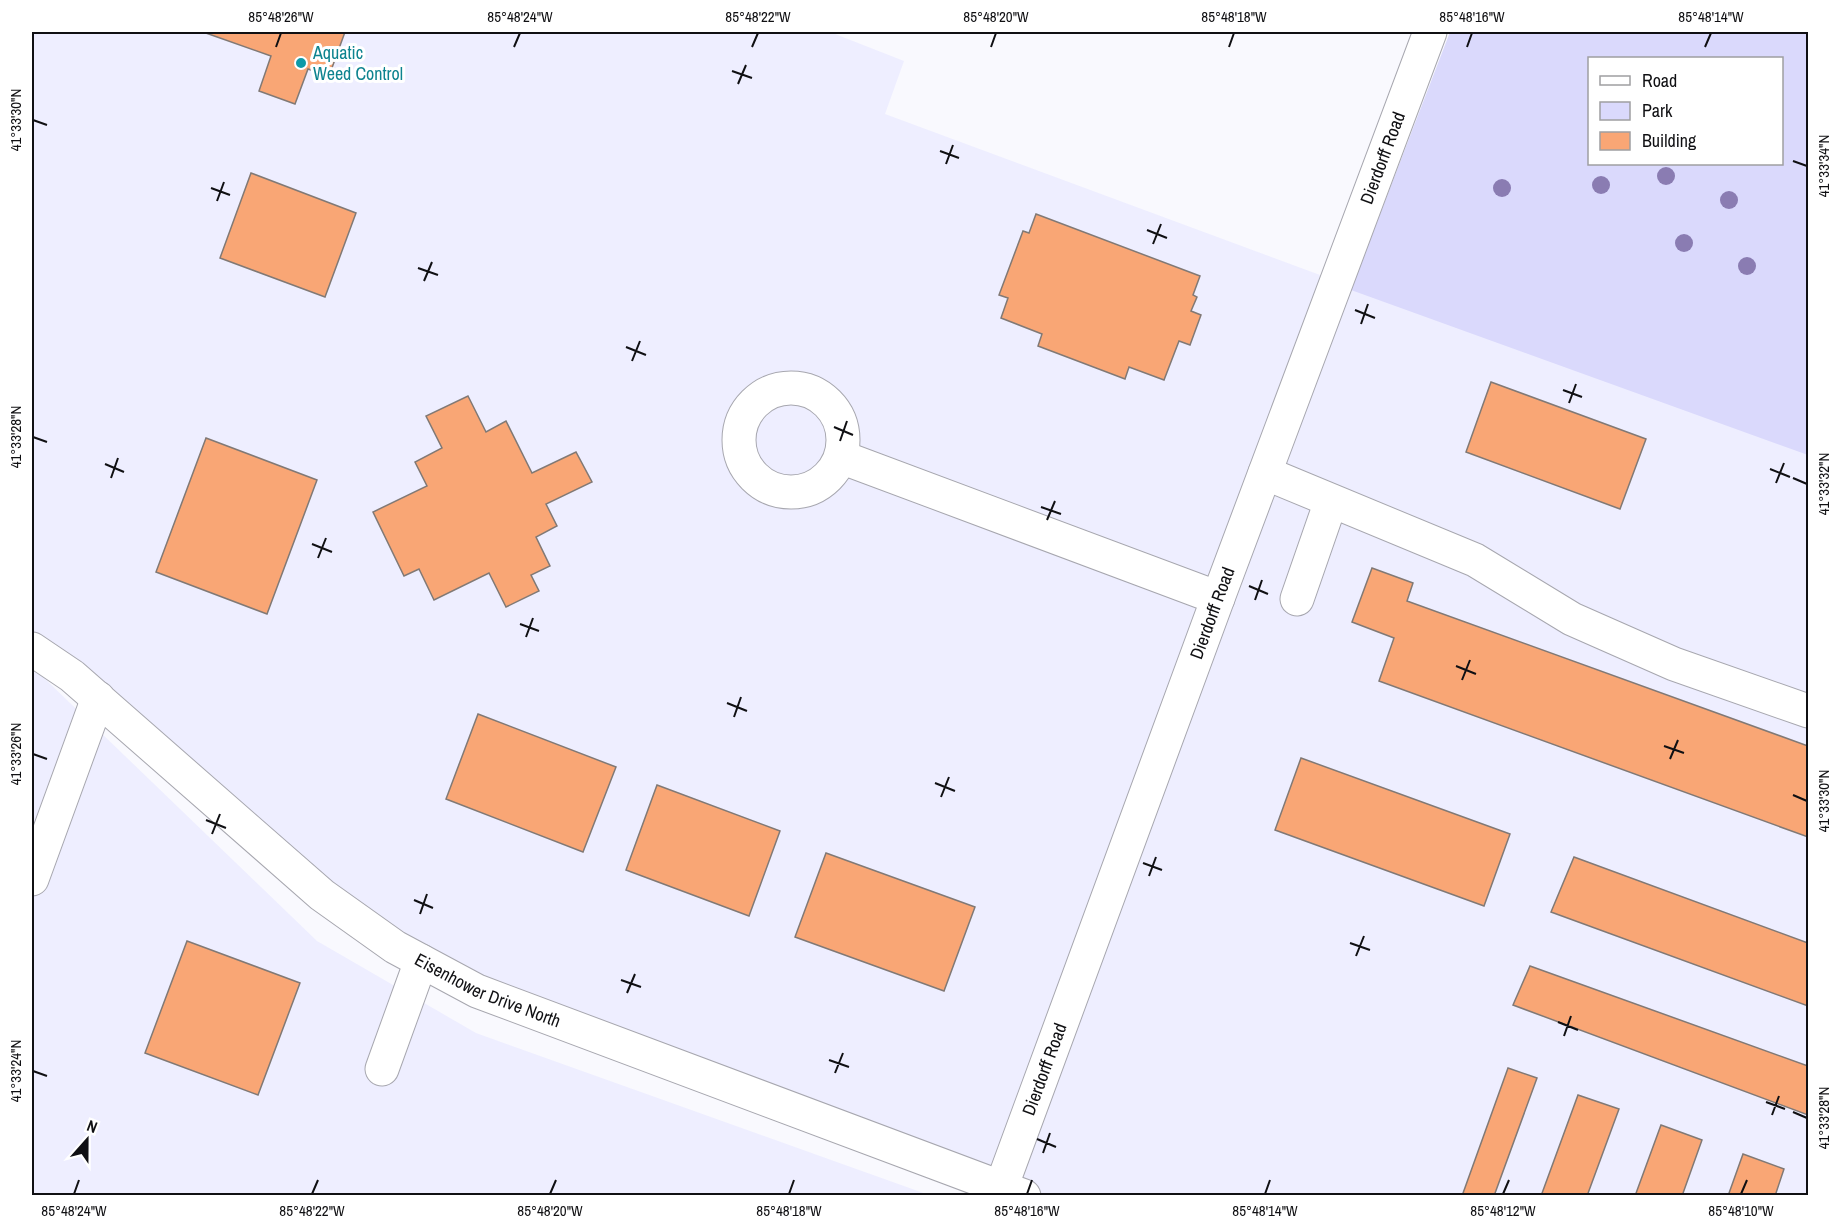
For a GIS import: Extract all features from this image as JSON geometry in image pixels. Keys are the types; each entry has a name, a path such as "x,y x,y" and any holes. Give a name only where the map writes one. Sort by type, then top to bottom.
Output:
{"street":[{"name":"Dierdorff Road","path":"1008,1193 1218,598 1430,32"},
{"path":"841,457 1218,598"},
{"path":"1265,473 1475,560 1572,619 1603,633 1674,664 1809,711"},
{"path":"1298,599 1331,501"},
{"name":"Eisenhower Drive North","path":"32,649 72,676 98,698 322,895 395,947 477,991 1008,1193"},
{"path":"32,879 98,698"},
{"path":"382,1069 421,961"}],"shaded area":[{"path":"32,32 830,32 904,61 885,114 1808,453 1808,1195 1024,1195 395,947 32,649"},
{"path":"32,671 42,676 317,941 476,1033 929,1195 32,1195"}],"green space":[{"path":"1450,32 1808,32 1808,455 1351,290"}],"building":[{"name":"Aquatic Weed Control","path":"203,32 345,32 329,76 308,69 295,104 259,91 271,56"},
{"path":"251,173 356,213 325,297 220,258"},
{"path":"1036,214 1200,276 1193,295 1197,297 1191,311 1201,315 1190,345 1179,341 1164,380 1129,367 1125,379 1038,346 1042,334 1001,318 1008,298 999,295 1023,231 1029,233"},
{"path":"1491,382 1646,439 1620,509 1466,452"},
{"path":"468,396 486,432 506,421 532,473 576,452 592,482 546,504 557,526 536,537 550,566 531,575 539,591 506,607 489,573 434,600 419,569 404,576 373,512 427,486 415,462 442,448 426,416"},
{"path":"206,438 317,480 267,614 156,572"},
{"path":"1372,568 1413,583 1407,601 1808,746 1808,837 1379,681 1394,638 1352,622"},
{"path":"478,714 616,767 583,852 446,799"},
{"path":"1301,758 1510,834 1484,906 1275,830"},
{"path":"657,785 780,831 749,916 626,870"},
{"path":"826,853 975,907 944,991 795,937"},
{"path":"1574,857 1808,943 1808,1006 1551,912"},
{"path":"187,941 300,983 258,1095 145,1053"},
{"path":"1530,966 1808,1066 1808,1115 1513,1005"},
{"path":"1508,1068 1537,1078 1494,1196 1462,1196"},
{"path":"1578,1095 1619,1109 1587,1196 1541,1196"},
{"path":"1661,1125 1702,1140 1682,1196 1635,1196"},
{"path":"1743,1154 1784,1169 1775,1196 1728,1196"}],"place":[{"name":"Aquatic Weed Control","path":"301,63"}]}
